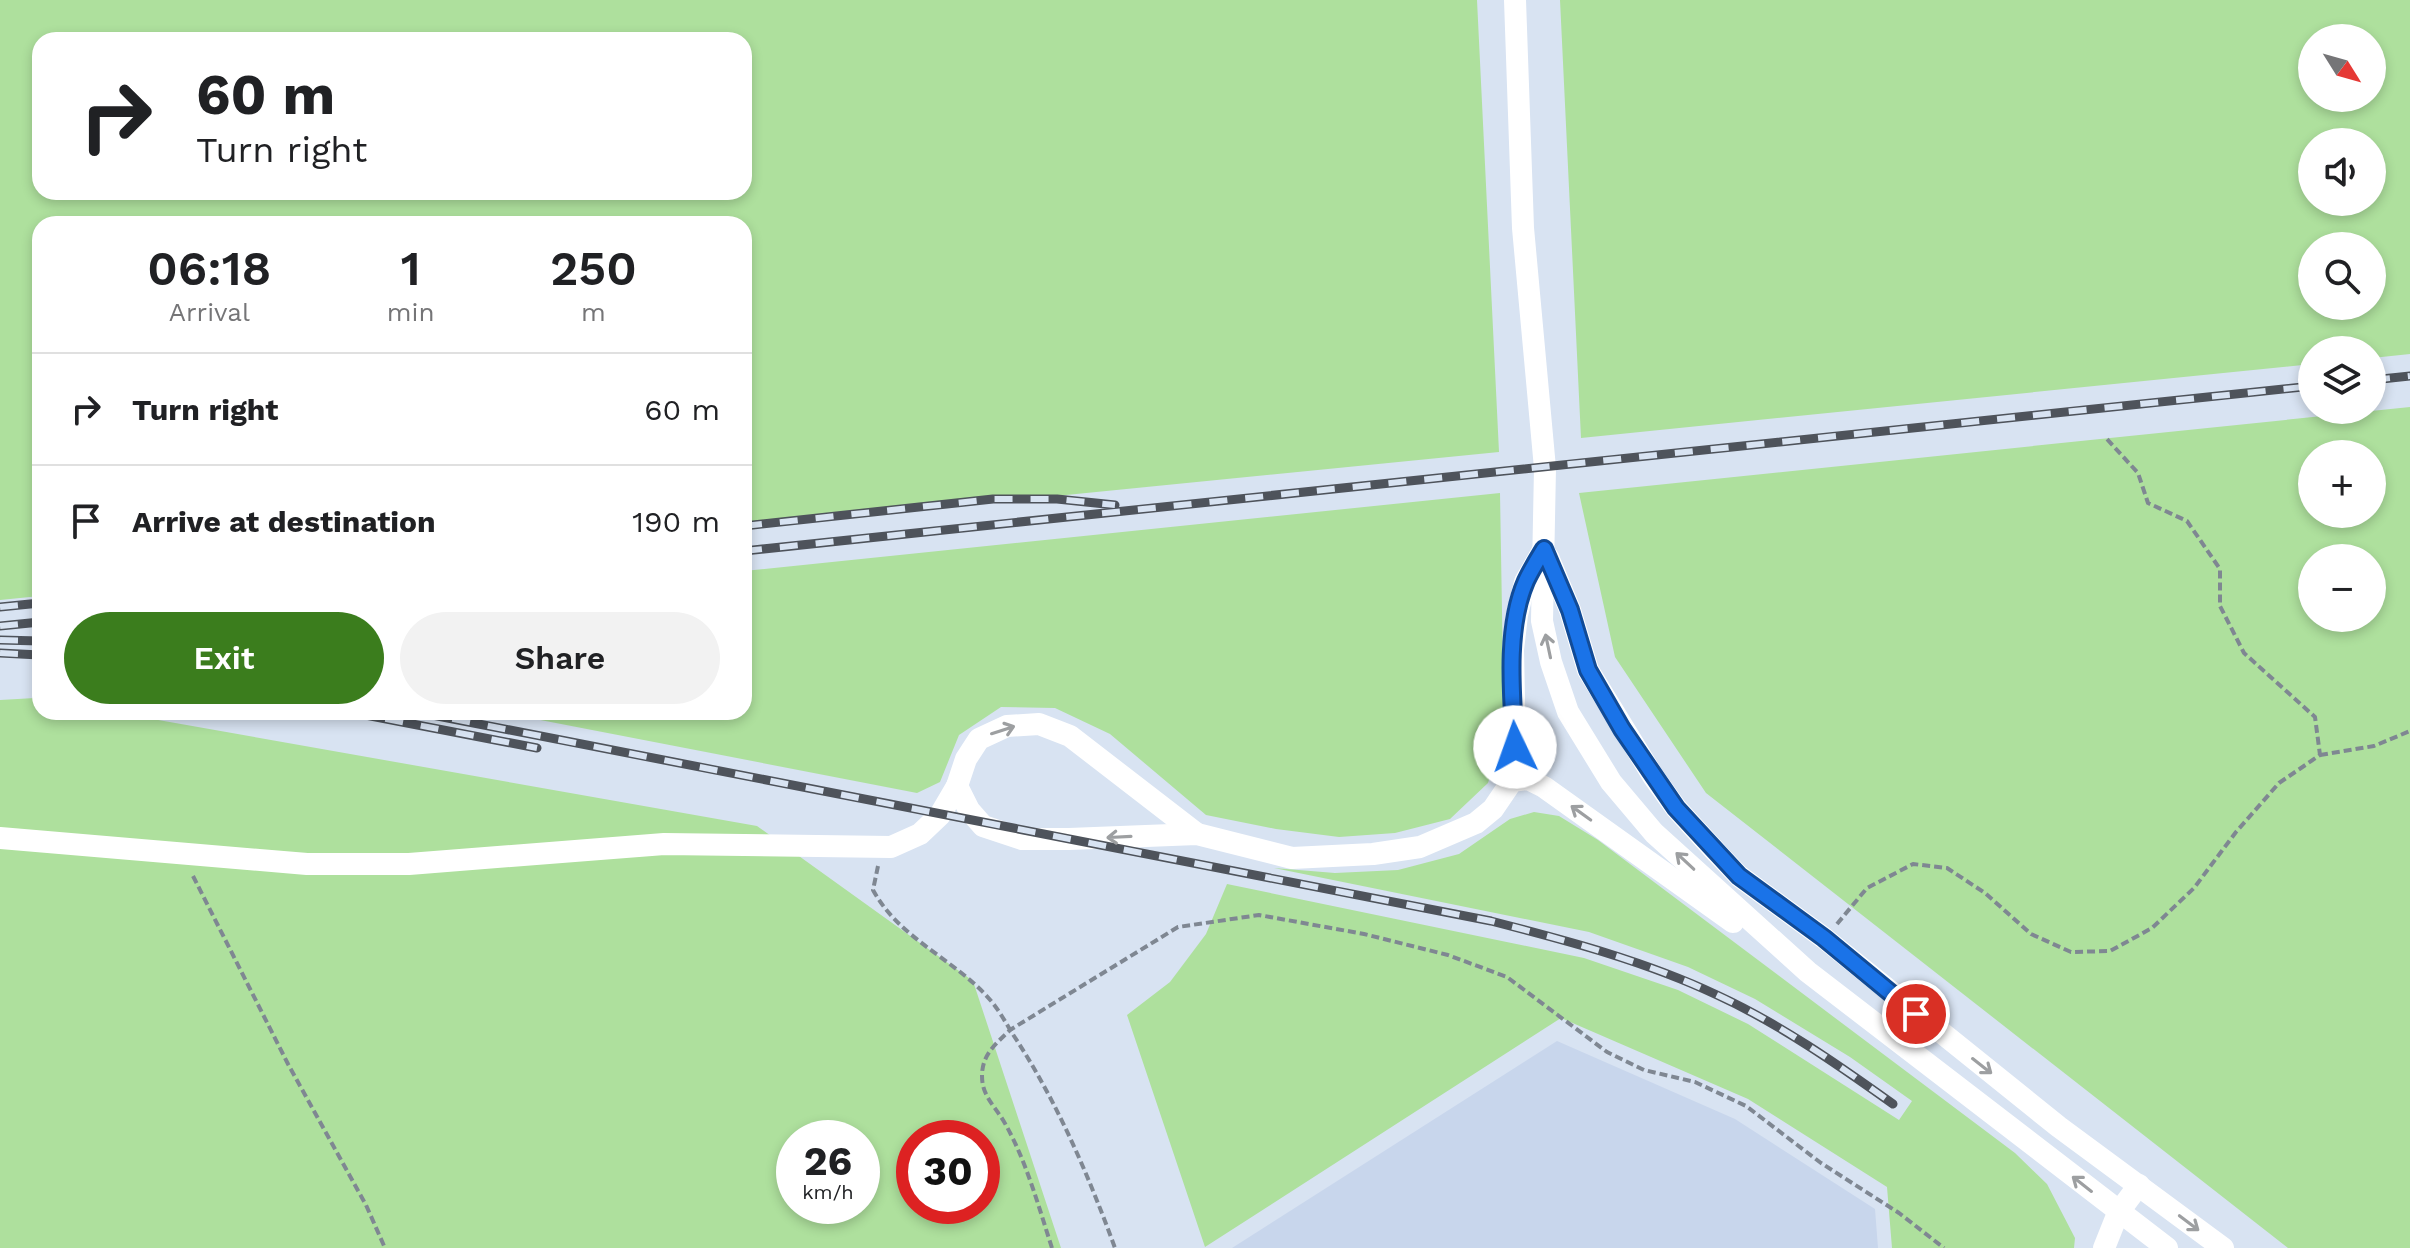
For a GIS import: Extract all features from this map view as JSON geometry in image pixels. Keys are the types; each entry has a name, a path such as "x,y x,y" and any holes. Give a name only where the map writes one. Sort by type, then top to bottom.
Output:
{"street":[{"path":"1515,0 1523,228 1545,468 1542,621 1551,662 1568,712 1611,782 1654,833 1758,928 1808,972 2167,1248"},
{"path":"957,786 969,810 983,826 1022,839 1197,834 1292,858 1373,854 1420,847 1476,823 1493,809 1512,781 1515,747 1513,650 1517,615 1525,582 1544,549"},
{"path":"1544,549 1570,610 1588,670 1676,808 1739,876 1824,938 2059,1127 2223,1248"},
{"path":"0,838 307,864 409,864 664,844 891,847 920,834 940,815 957,786 966,759 979,739 1007,726 1039,724 1070,736 1197,834"},
{"path":"1512,781 1528,779 1544,787 1918,1054"},
{"path":"2104,1248 2118,1213 2139,1185"}],"path":[{"path":"2106,438 2138,473 2148,503 2187,521 2220,569 2220,606 2244,653 2315,717 2320,755"},
{"path":"1824,938 1867,888 1913,864 1947,868 1985,893 2031,934 2071,952 2110,951 2152,928 2194,888 2236,832 2279,783 2320,755 2374,746 2410,731"},
{"path":"891,847 878,866 873,890 881,906 992,1002 1036,1069 1095,1195 1115,1248"},
{"path":"181,853 288,1064 366,1205 385,1248"},
{"path":"1052,1248 1019,1149 984,1092 982,1074 987,1052 1010,1030 1178,927 1259,915 1364,934 1448,955 1507,977 1607,1052 1644,1070 1695,1082 1746,1106 1821,1163 1899,1213 1944,1248"}],"shaded area":[{"path":"1557,1041 1735,1119 1875,1209 1878,1248 1232,1248"}],"green space":[{"path":"0,0 1477,0 1499,452 752,526 752,216 32,216 32,597 0,600"},
{"path":"1560,0 2410,0 2410,354 2386,357 2386,336 2298,336 2298,365 1581,438"},
{"path":"2410,407 2410,1248 2288,1248 1706,793 1615,657 1579,493 2298,419 2298,424 2386,424 2386,409"},
{"path":"1500,493 1504,730 1488,783 1450,819 1395,833 1339,837 1206,815 1110,734 1055,708 1001,707 959,735 940,782 917,793 540,720 752,720 752,570"},
{"path":"32,698 32,720 158,720 757,826 973,981 1061,1248 0,1248 0,700"},
{"path":"1534,812 1559,816 1598,840 2015,1153 2047,1184 2075,1238 2074,1248 1892,1248 1887,1187 1748,1099 1561,1018 1205,1247 1127,1015 1170,982 1206,934 1227,884 1584,958 1678,990 1748,1024 1899,1120 1912,1101 1850,1057 1755,999 1688,967 1589,932 1274,868 1335,873 1398,870 1459,854 1510,819"}],"railway":[{"path":"2386,379 2410,376"},
{"path":"752,550 2298,387"},
{"path":"752,525 993,499 1057,499 1115,505"},
{"path":"0,607 32,604"},
{"path":"0,626 32,623"},
{"path":"0,640 32,641"},
{"path":"0,653 32,655"},
{"path":"392,720 537,748"},
{"path":"458,720 1491,921 1577,944 1690,983 1740,1006 1786,1032 1893,1104"}],"route":[{"path":"1515,747 1512,690 1517,615 1525,582 1544,549 1570,610 1588,670 1622,729 1676,808 1739,876 1824,938 1916,1014"}]}
